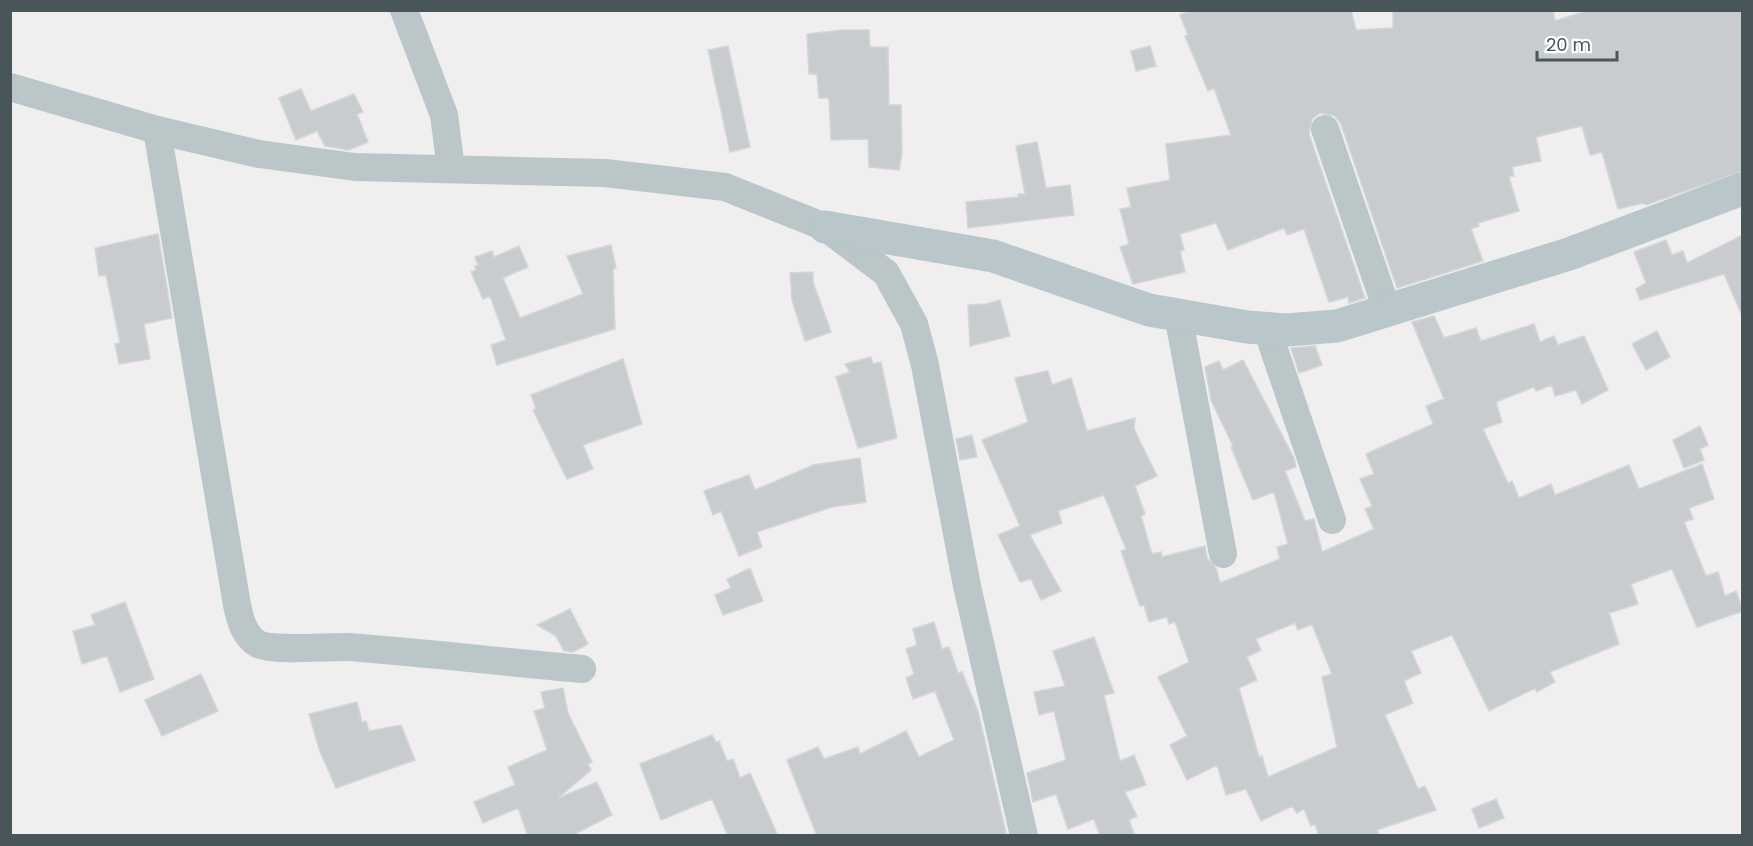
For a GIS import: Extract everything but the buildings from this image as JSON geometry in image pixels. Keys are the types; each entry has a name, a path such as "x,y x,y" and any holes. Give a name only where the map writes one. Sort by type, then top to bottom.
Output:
{"street":[{"path":"404,10 444,115 451,169"},
{"path":"10,87 157,130 259,154 344,166 605,173 725,188 825,227 993,256 1149,310 1267,329 1286,330 1337,326 1569,254 1743,189"},
{"path":"1324,129 1387,310"},
{"path":"157,130 237,605 242,624 250,637 259,644 274,647 347,647 582,669"},
{"path":"825,227 886,273 914,324 925,365 967,586 1023,836"},
{"path":"1178,315 1223,554"},
{"path":"1267,329 1332,520"}]}
